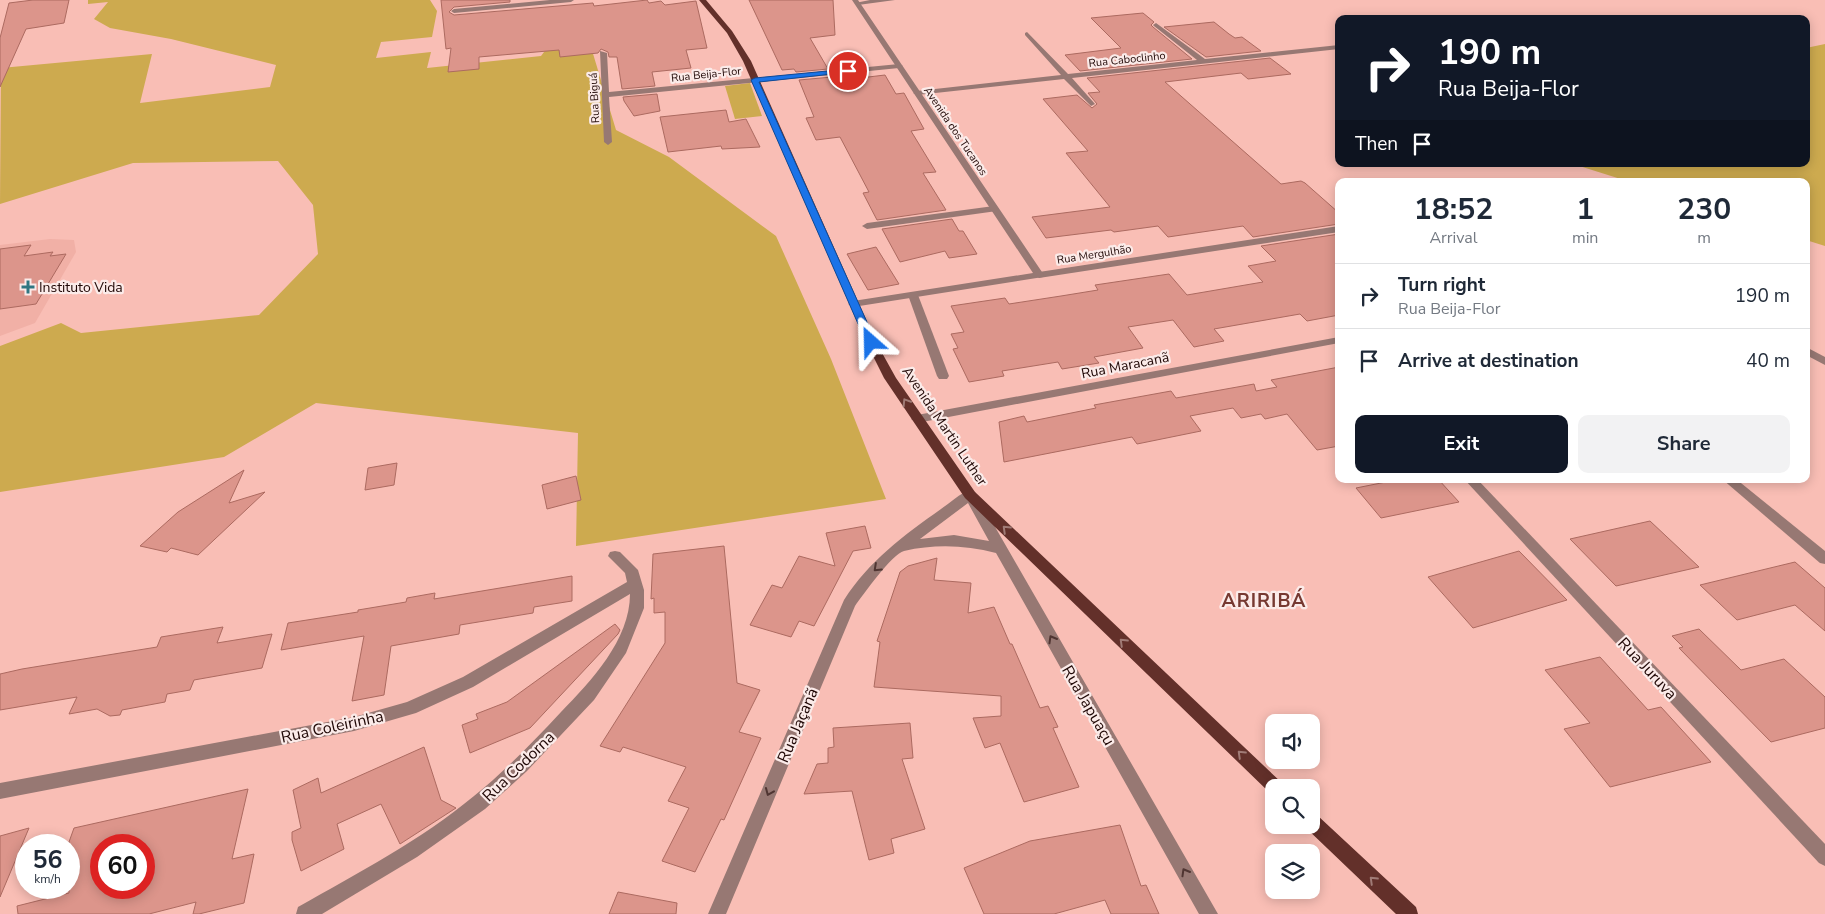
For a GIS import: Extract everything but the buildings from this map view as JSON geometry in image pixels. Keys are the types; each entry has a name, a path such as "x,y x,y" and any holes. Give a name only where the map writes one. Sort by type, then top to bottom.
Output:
{"main road":[{"name":"Avenida Martin Luther","path":"702,0 730,32 755,80 853,304 890,378 970,495 1267,779"},
{"path":"1320,830 1408,914"}],"street":[{"path":"454,11 571,0"},
{"path":"856,2 892,0"},
{"name":"Avenida dos Tucanos","path":"856,2 1039,275"},
{"path":"1156,25 1204,62"},
{"path":"1027,34 1091,104"},
{"name":"Rua Caboclinho","path":"917,93 1335,47"},
{"name":"Rua Biguá","path":"603,53 608,142"},
{"name":"Rua Beija-Flor","path":"605,95 899,66"},
{"path":"867,226 994,209"},
{"name":"Rua Mergulhão","path":"853,304 1335,230"},
{"path":"913,295 943,376"},
{"name":"Rua Maracanã","path":"917,419 1335,341"},
{"path":"1810,353 1825,362"},
{"name":"Rua Juruva","path":"1474,483 1825,857"},
{"path":"1733,483 1825,559"},
{"name":"Rua Japuaçu","path":"970,495 1209,914"},
{"name":"Rua Jaçanã","path":"717,914 849,604 858,587 876,568 970,495"},
{"name":"Rua Jaçanã","path":"898,550 931,540 966,540 1000,549"},
{"name":"Rua Codorna","path":"305,914 411,851 478,803 521,766 588,695 621,649 637,608 635,584 631,570 615,556"},
{"name":"Rua Coleirinha","path":"0,791 354,724 410,708 468,682 635,584"}],"shaded area":[{"path":"88,0 430,0 437,11 432,37 381,42 376,58 431,52 427,68 541,56 569,19 591,47 616,130 669,157 776,236 831,359 886,499 576,546 578,433 316,403 224,457 0,492 0,346 61,323 81,333 259,315 318,254 313,205 278,161 133,163 0,204 1,68 152,54 140,103 270,87 276,65 171,39 110,28 94,19 108,2 88,4"},
{"path":"1825,44 1825,246 1810,241 1810,178 1617,178 1583,167 1810,167 1810,47"},
{"path":"750,83 762,116 735,119 725,86"},
{"name":"Instituto Vida","path":"50,239 74,240 76,252 35,323 0,336 0,245"}],"place":[{"name":"Instituto Vida","path":"28,287"}],"district":[{"name":"ARIRIBÁ","path":"1264,600"}],"route":[{"path":"848,71 755,80 871,342"}]}
